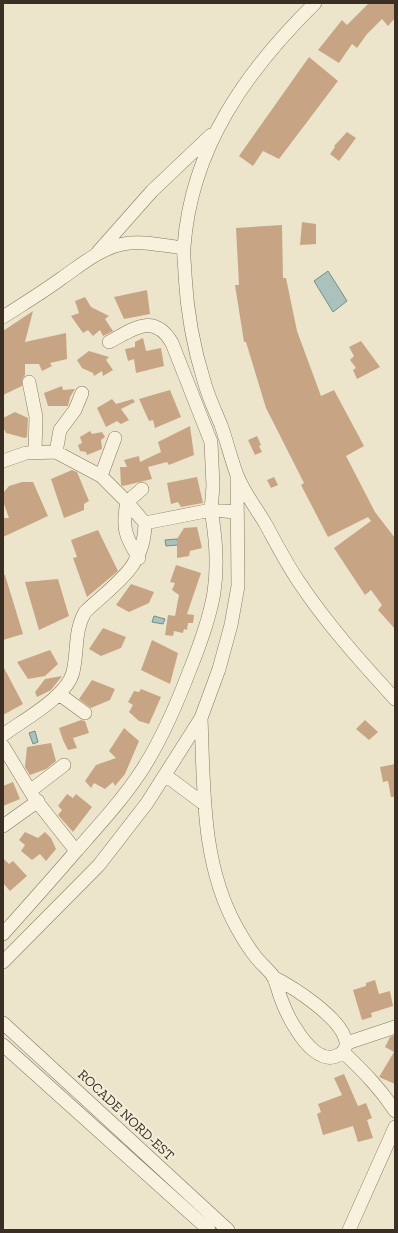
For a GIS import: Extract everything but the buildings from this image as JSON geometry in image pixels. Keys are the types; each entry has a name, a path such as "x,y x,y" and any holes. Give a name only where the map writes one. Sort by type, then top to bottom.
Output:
{"street":[{"path":"315,3 265,56 244,85 215,131 203,160 193,192 184,248 186,294 195,351 204,383 222,427 237,475 309,597 360,661 395,699"},
{"path":"3,317 97,253 152,191 215,131"},
{"path":"97,253 124,244 140,243 184,248"},
{"path":"3,934 111,813 142,770 176,705 201,643 213,605 217,580 218,553 211,510 213,486 211,442 169,337 165,332 157,326 145,325 109,342"},
{"path":"29,382 36,417 35,451"},
{"path":"56,452 60,430 75,410 82,393"},
{"path":"101,476 115,438"},
{"path":"3,461 35,451 56,452 101,476 146,524 143,545 139,558 130,570 85,612 77,630 73,673 69,683 59,694 3,735"},
{"path":"3,962 99,865 147,803 201,718 219,669 231,625 238,586 237,475"},
{"path":"139,558 126,535 124,526 127,502 142,489"},
{"path":"146,524 211,510 237,512"},
{"path":"59,694 86,713"},
{"path":"201,718 204,804 208,837 225,901 236,927 254,955 273,977 284,1006 295,1028 305,1043 316,1052 326,1057 336,1057 345,1048 395,1027"},
{"path":"3,746 34,796 76,851"},
{"path":"3,826 64,765"},
{"path":"165,775 204,804"},
{"path":"273,977 295,988 337,1025 344,1034 345,1048 383,1093 395,1111"},
{"name":"ROCADE NORD-EST","path":"3,1023 228,1230"},
{"path":"3,1045 209,1230"},
{"path":"349,1230 395,1128"}],"water":[{"path":"328,271 347,301 333,312 314,281"},
{"path":"177,539 178,545 166,546 165,540"},
{"path":"154,616 165,619 163,624 152,622"},
{"path":"35,731 38,742 33,744 29,733"}]}
